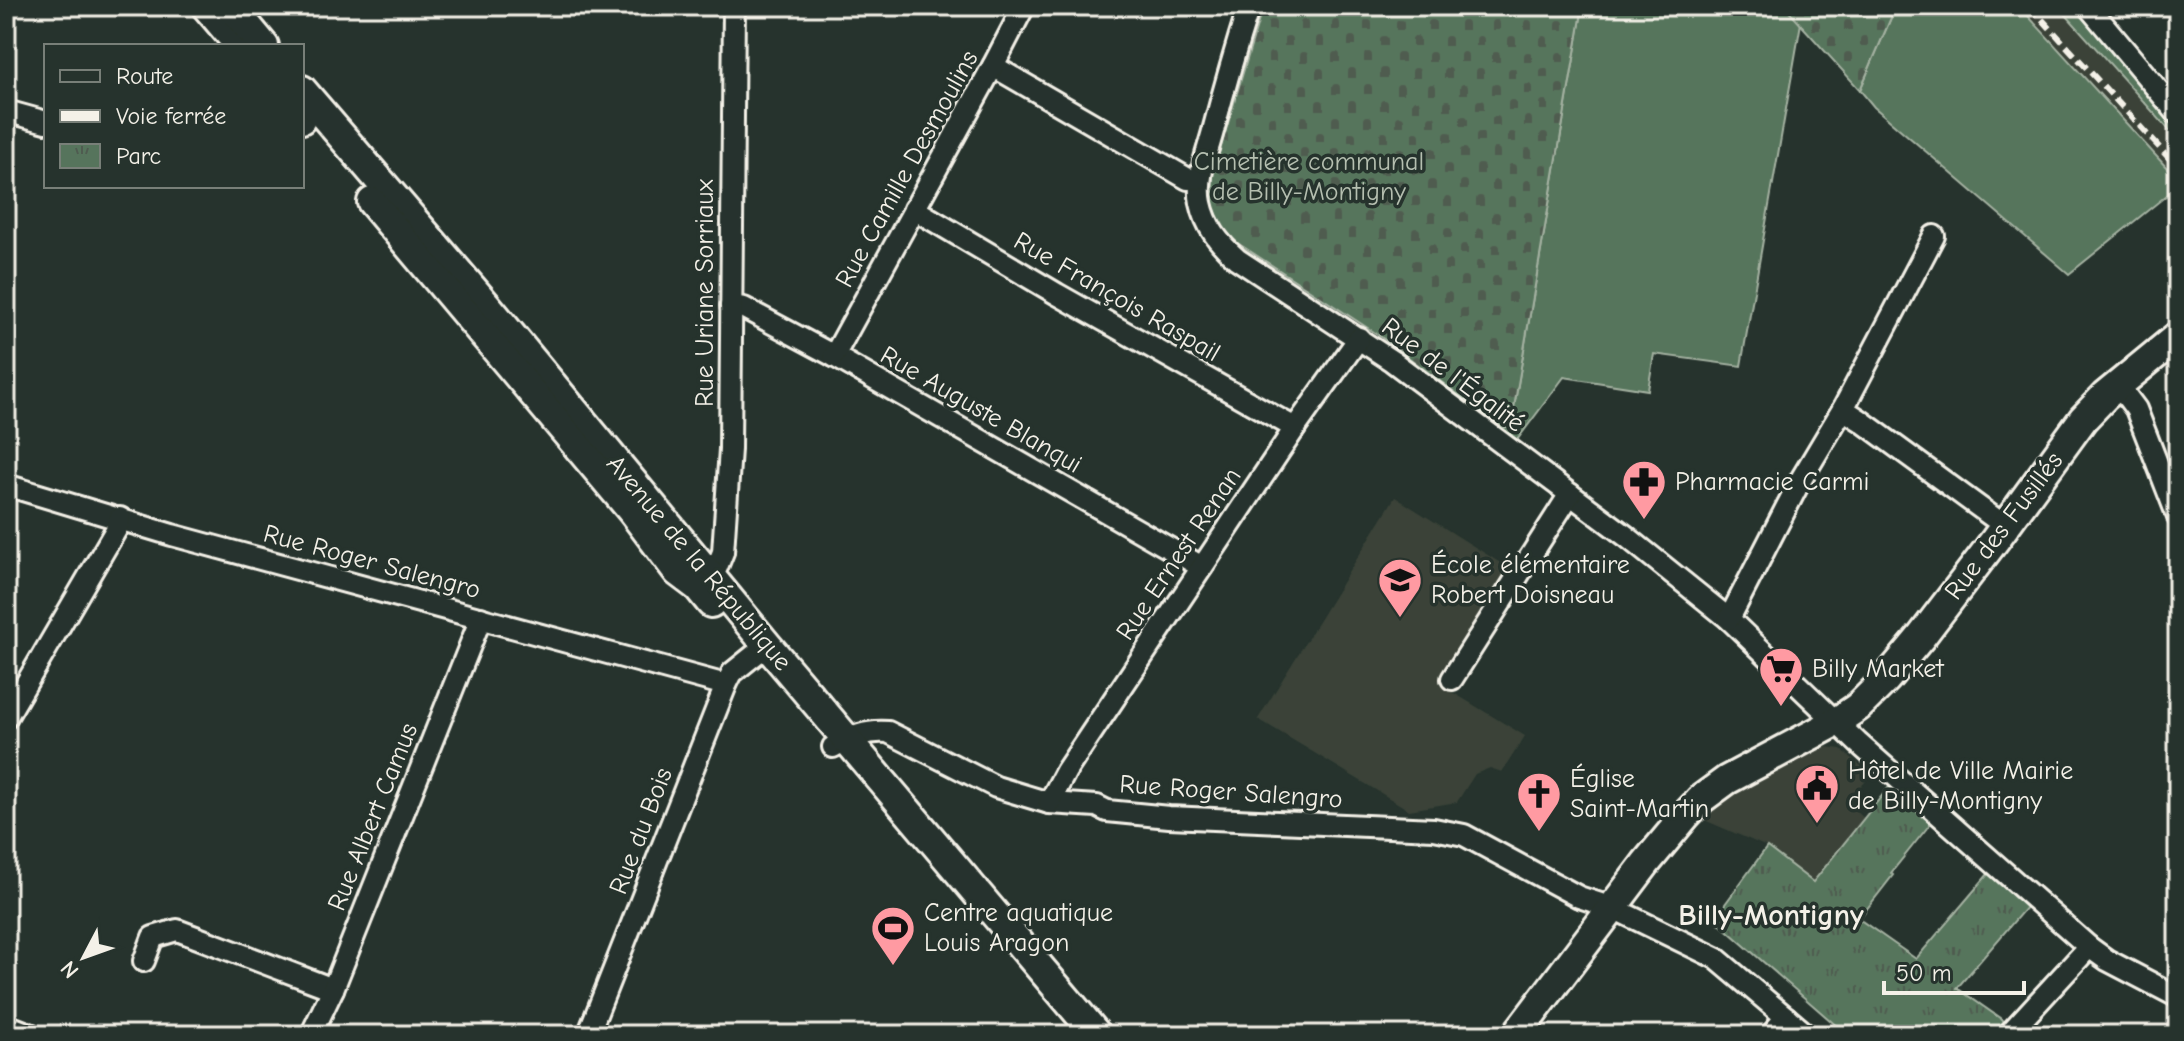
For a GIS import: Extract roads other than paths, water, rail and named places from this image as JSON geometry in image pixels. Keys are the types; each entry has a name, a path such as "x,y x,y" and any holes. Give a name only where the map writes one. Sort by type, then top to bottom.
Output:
{"main road":[{"path":"206,6 238,44"},
{"path":"231,6 262,44"},
{"name":"Avenue de la République","path":"304,92 489,308 761,650 1097,1035"},
{"name":"Avenue de la République","path":"304,122 632,511 678,572 704,581"},
{"name":"Rue des Fusillés","path":"1516,1035 1646,863 1701,799 1727,780 1858,707 1921,637 2083,419 2118,385 2178,336"},
{"name":"Avenue de la République","path":"840,743 1075,1035"}],"street":[{"name":"Rue Uriane Sorriaux","path":"704,581 717,567 723,552 730,449 734,6"},
{"name":"Rue Camille Desmoulins","path":"834,356 1024,6"},
{"name":"Rue de l'Égalité","path":"1249,6 1200,178 1204,218 1222,246 1237,259 1359,338 1570,494 1729,619 1836,722 2089,947 2107,960 2178,997"},
{"path":"2088,6 2178,114"},
{"path":"993,66 1188,179 1200,178"},
{"path":"6,111 44,121"},
{"name":"Rue François Raspail","path":"914,209 1057,294 1295,428"},
{"path":"1729,619 1800,481 1843,409 1934,236"},
{"name":"Rue Auguste Blanqui","path":"731,306 744,308 834,356 1202,567"},
{"name":"Rue Ernest Renan","path":"1049,803 1066,771 1202,567 1359,338"},
{"path":"2118,385 2136,409 2178,517"},
{"path":"1843,409 2005,526"},
{"name":"Rue Roger Salengro","path":"6,485 172,535 726,685"},
{"path":"1452,679 1570,494"},
{"path":"6,718 120,518"},
{"name":"Rue Albert Camus","path":"311,1035 333,989 481,618"},
{"name":"Rue du Bois","path":"588,1035 726,685 732,673 761,650"},
{"name":"Rue Roger Salengro","path":"840,743 872,731 888,732 996,787 1049,803 1097,806 1107,811 1169,817 1434,829 1464,835 1579,897 1613,908 1716,958 1807,1035"},
{"path":"144,961 153,937 177,930 333,989"},
{"path":"2008,1035 2089,947"},
{"path":"1771,1035 1786,1017"},
{"path":"6,1025 32,1035"}],"railway":[{"path":"2030,6 2178,168"}],"place":[{"name":"Pharmacie Carmi","path":"1644,521"},
{"name":"École élémentaire Robert Doisneau","path":"1400,619"},
{"name":"Billy Market","path":"1781,708"},
{"name":"Hôtel de Ville Mairie de Billy-Montigny","path":"1817,825"},
{"name":"Église Saint-Martin","path":"1539,833"},
{"name":"Centre aquatique Louis Aragon","path":"893,967"}],"district":[{"name":"Billy-Montigny","path":"1771,915"}],"park label":[{"name":"Cimetière communal de Billy-Montigny","path":"1309,177"}]}
